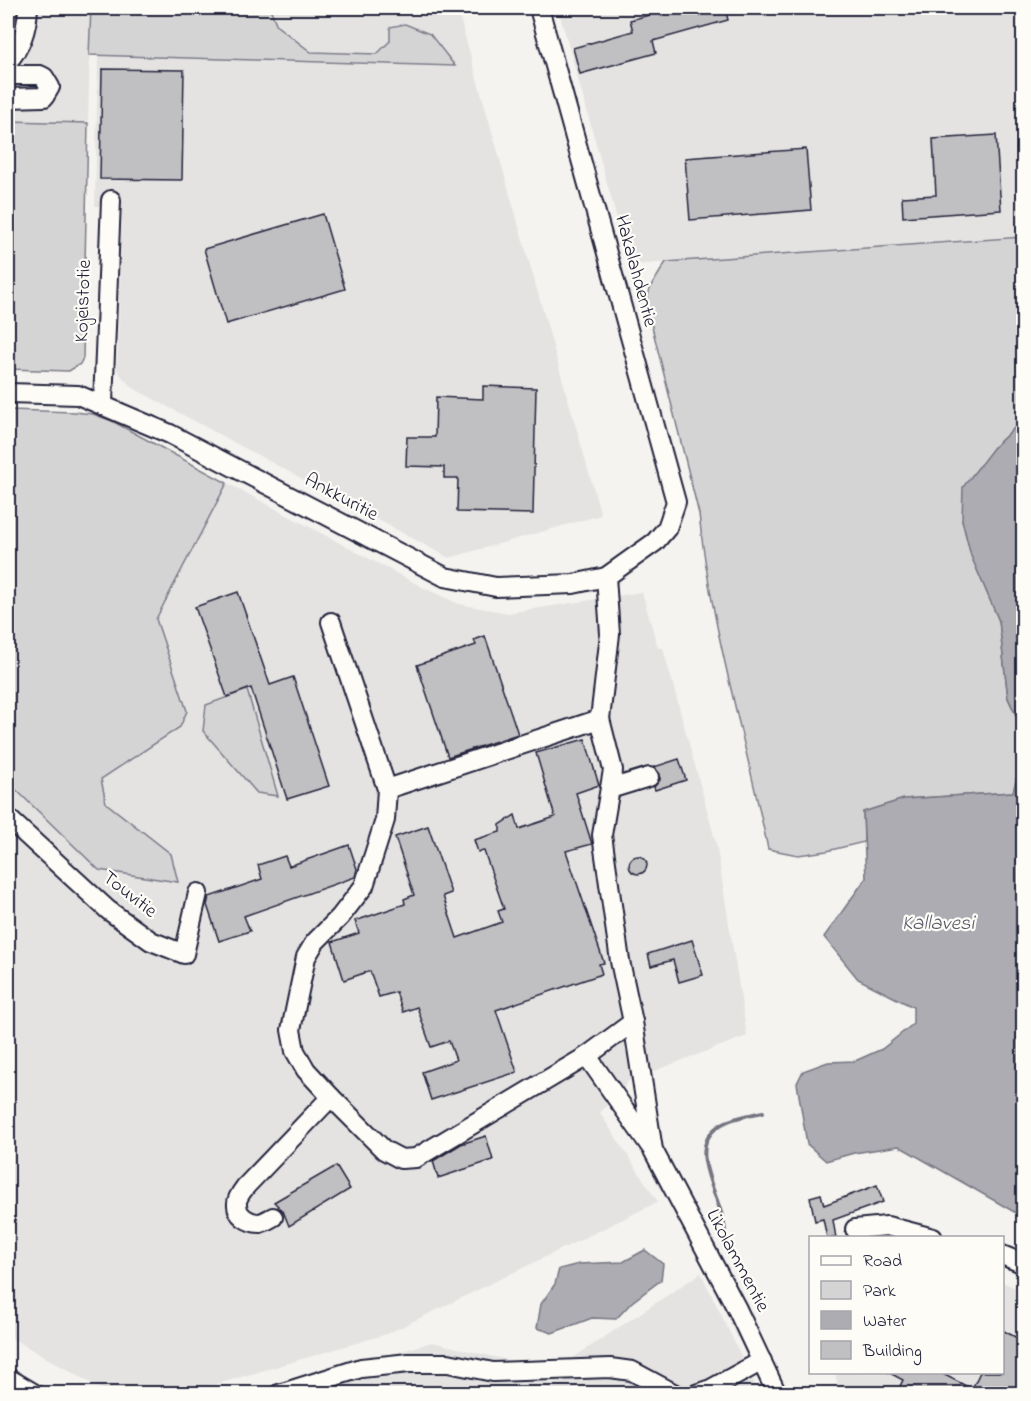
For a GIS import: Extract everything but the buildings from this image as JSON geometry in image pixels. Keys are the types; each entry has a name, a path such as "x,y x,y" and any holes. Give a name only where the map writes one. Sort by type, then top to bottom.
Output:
{"street":[{"path":"8,61 17,51 27,26 28,8"},
{"name":"Hakalahdentie","path":"538,8 675,502 668,528 655,542"},
{"path":"8,75 40,75 50,87 44,98 8,98"},
{"name":"Kojeistotie","path":"103,405 111,200"},
{"name":"Ankkuritie","path":"8,393 78,394 170,434 445,577 496,587 573,584 606,577 655,542"},
{"path":"387,789 600,719 610,633 606,577"},
{"path":"331,622 387,789 385,820 364,886 315,942 306,957 291,1030 295,1051 306,1070 384,1150 400,1159 416,1158 586,1056 633,1022"},
{"name":"Likolammentie","path":"600,719 613,770 602,835 620,961 633,1022 652,1150"},
{"path":"610,789 649,777"},
{"name":"Touvitie","path":"8,818 108,910 150,941 184,954 198,893"},
{"name":"Likolammentie","path":"586,1056 652,1150 737,1309 777,1394"},
{"path":"273,1217 261,1223 247,1221 240,1214 237,1203 240,1194 331,1097"},
{"path":"855,1229 887,1226 925,1236"},
{"path":"1004,1256 1023,1264"},
{"path":"696,1394 711,1389 762,1361"},
{"path":"279,1394 361,1368 409,1363 448,1363 492,1372 610,1368 632,1371 675,1394"},
{"path":"8,1378 35,1394"}],"shaded area":[{"path":"8,8 91,8 88,123 8,121"},
{"path":"127,8 457,8 601,515 449,558 133,388 124,379 117,370 122,207 95,206 98,56 125,57"},
{"path":"558,8 1023,8 1023,237 630,265"},
{"path":"8,410 93,414 111,421 424,588 459,604 508,613 642,592 658,648 663,648 716,843 747,1036 630,1080 600,1113 658,1202 387,1334 187,1393 108,1393 8,1336"},
{"path":"701,1273 759,1393 258,1394 432,1342 553,1371"},
{"path":"1004,1282 1023,1292 1023,1393 840,1393 835,1374 1004,1374"}],"green space":[{"path":"91,8 270,8 277,26 311,52 377,54 390,41 390,27 405,24 430,34 455,66 89,55"},
{"path":"8,121 88,123 83,358 80,364 69,371 8,369"},
{"path":"1023,237 1023,420 994,447 962,520 971,555 999,621 1008,698 1023,730 1023,755 1013,792 904,799 863,812 864,842 798,855 768,849 720,641 704,557 699,514 646,303 650,288 666,262"},
{"path":"8,410 93,414 112,421 227,483 156,619 187,711 180,727 101,779 106,803 171,854 178,882 99,870 8,782"},
{"path":"247,690 278,796 257,793 203,731 206,705"}],"water":[{"path":"1023,420 1023,730 1008,698 999,621 971,556 962,520 963,487 994,447"},
{"name":"Kallavesi","path":"1023,755 1024,1217 899,1146 854,1153 826,1161 807,1144 797,1083 803,1071 828,1062 855,1061 882,1049 913,1024 913,1007 858,979 824,937 866,878 863,812 904,799 1013,792"},
{"path":"645,1250 663,1264 661,1280 632,1302 616,1319 592,1318 552,1333 537,1328 541,1304 555,1284 559,1269 579,1264 623,1262"}],"waterway":[{"path":"725,1232 708,1174 705,1146 710,1134 722,1124 763,1112"}]}
